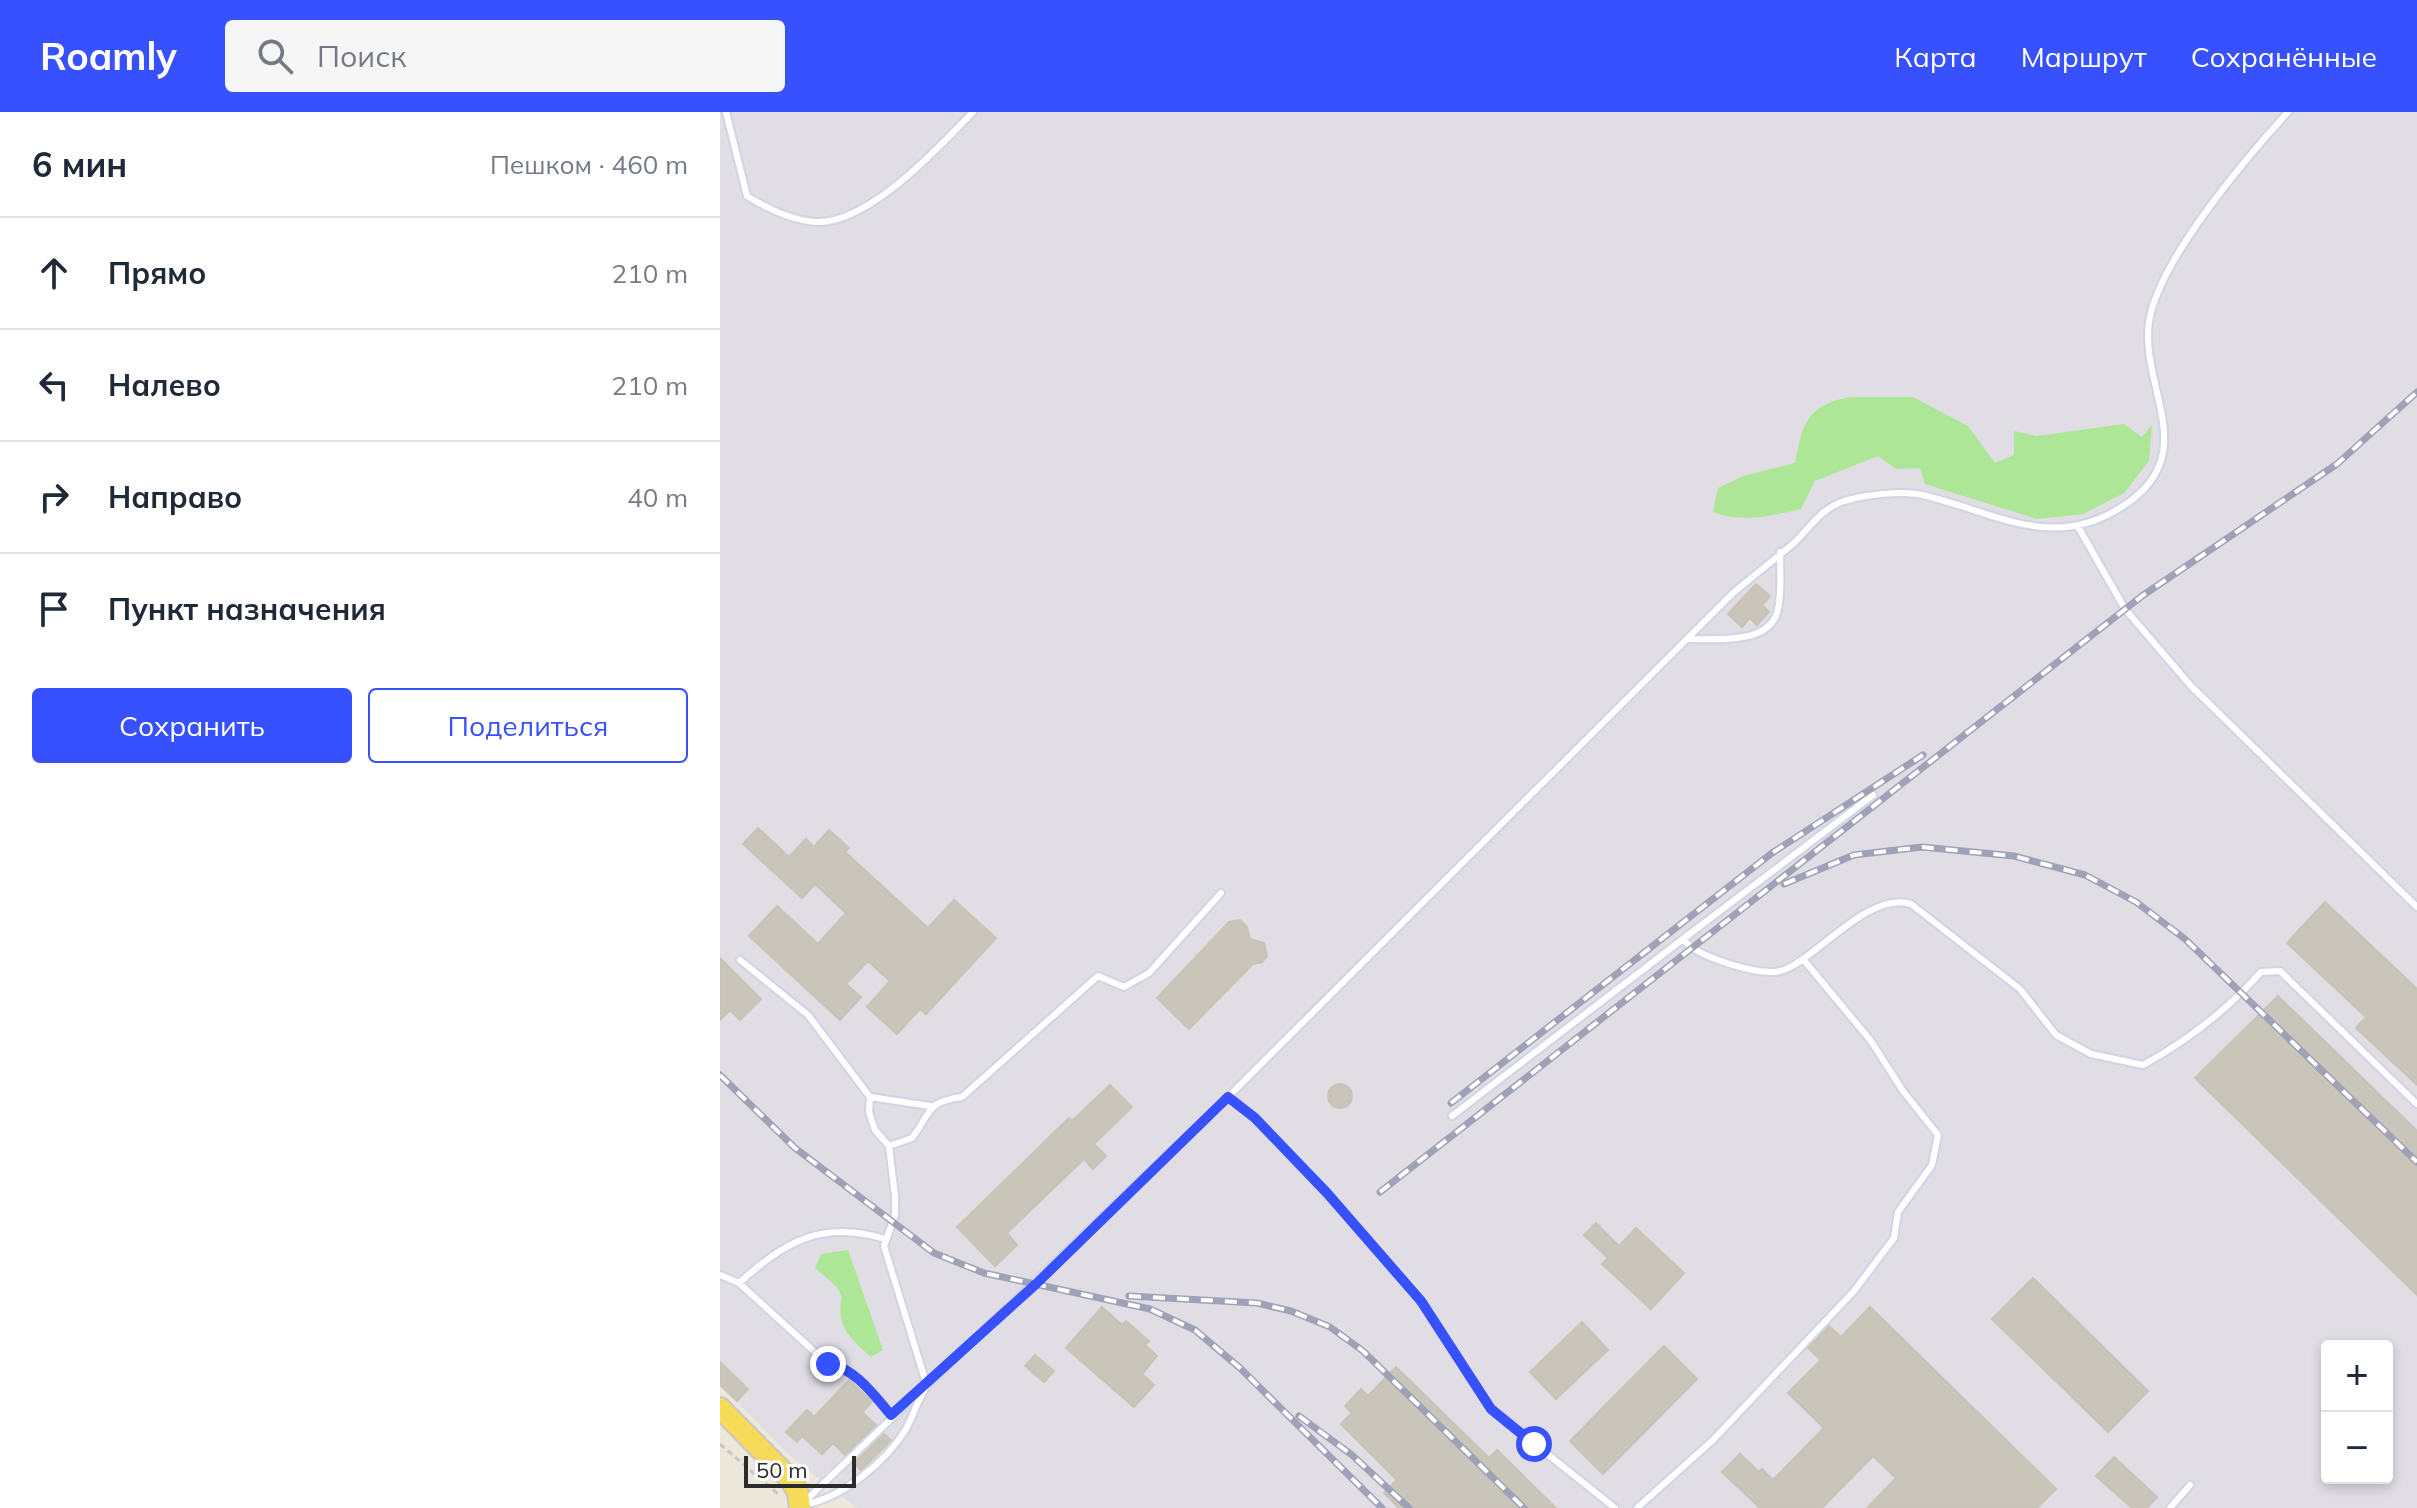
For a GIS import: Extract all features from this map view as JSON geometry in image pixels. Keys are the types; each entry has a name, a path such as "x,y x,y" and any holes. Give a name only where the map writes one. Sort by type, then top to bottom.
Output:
{"main road":[{"path":"720,1408 791,1480 800,1507"}],"lane":[{"path":"726,112 747,196 770,210 815,222 845,216 877,199 973,112"},
{"path":"800,1507 891,1415 927,1386 1228,1097 1733,593 1795,542 1818,514 1843,501 1919,494 2019,526 2060,530 2098,520 2129,503 2149,485 2161,464 2166,436 2149,343 2149,321 2160,285 2204,217 2263,139 2288,112"},
{"path":"2077,525 2125,609 2191,686 2417,907"},
{"path":"1689,639 1739,638 1755,634 1770,624 1778,612 1780,552"},
{"path":"1452,1116 1873,795"},
{"path":"889,1146 912,1138 930,1106 940,1100 962,1097 1098,976 1124,987 1149,973 1221,893"},
{"path":"1683,939 1703,956 1765,971 1791,967 1874,908 1899,900 1928,916 2020,989 2056,1035 2091,1054 2143,1065 2184,1039 2243,993 2261,972 2280,971 2417,1104"},
{"path":"1637,1508 1713,1440 1854,1291 1894,1238 1898,1212 1932,1165 1938,1135 1903,1091 1871,1041 1803,959"},
{"path":"740,960 808,1015 870,1097 869,1112 875,1130 889,1146 895,1206 885,1239 892,1278 927,1386 903,1433 852,1483 820,1502 800,1507"},
{"path":"870,1097 930,1106"},
{"path":"1228,1097 1255,1118 1327,1193 1421,1301 1491,1409 1615,1508"},
{"path":"739,1283 776,1250 829,1232 857,1230 885,1239"},
{"path":"720,1275 739,1283 828,1364 838,1365 857,1378 891,1415"},
{"path":"2170,1508 2190,1485"}],"path":[{"path":"720,1444 778,1494"}],"shaded area":[{"path":"720,112 2417,112 2417,1508 857,1508 795,1460 720,1385"}],"green space":[{"path":"1850,397 1913,397 1968,426 1995,463 2014,455 2014,431 2037,436 2124,424 2142,437 2152,425 2149,461 2124,493 2083,514 2037,519 1925,484 1920,468 1896,469 1878,456 1815,481 1801,509 1746,518 1713,512 1718,488 1743,476 1795,463 1809,418 1824,405"},
{"path":"848,1250 883,1350 871,1357 846,1331 841,1316 842,1297 836,1286 815,1268 821,1254"}],"building":[{"path":"1756,584 1770,596 1762,605 1769,612 1757,625 1750,618 1742,627 1728,614"},
{"path":"758,828 789,857 806,839 814,847 829,830 849,848 845,852 928,928 954,900 996,938 926,1014 920,1009 897,1034 867,1007 890,981 868,961 846,984 861,997 840,1020 749,936 777,906 818,944 846,913 815,884 802,898 743,844"},
{"path":"2325,902 2417,989 2417,1085 2356,1028 2366,1017 2287,943"},
{"path":"1240,920 1247,927 1250,939 1264,943 1267,956 1262,962 1253,964 1189,1029 1157,998 1229,922"},
{"path":"720,958 761,999 740,1020 730,1010 720,1020"},
{"path":"2278,996 2417,1131 2417,1295 2195,1078"},
{"path":"1340,1084 1349,1087 1352,1096 1349,1105 1340,1108 1331,1105 1328,1096 1331,1087"},
{"path":"1110,1085 1132,1107 1094,1144 1106,1156 1093,1169 1084,1159 1007,1233 1017,1245 995,1266 957,1227 1069,1118 1072,1121"},
{"path":"1596,1223 1619,1246 1636,1228 1684,1273 1651,1309 1602,1264 1608,1258 1584,1235"},
{"path":"2033,1278 2148,1391 2108,1432 1992,1319"},
{"path":"1102,1307 1122,1325 1126,1321 1149,1341 1145,1345 1157,1356 1142,1374 1154,1385 1134,1407 1066,1348"},
{"path":"1870,1307 2056,1489 2037,1508 1867,1508 1896,1478 1873,1456 1822,1508 1760,1508 1722,1472 1740,1454 1773,1480 1824,1428 1788,1393 1821,1360 1808,1348 1829,1326 1841,1337"},
{"path":"1582,1322 1608,1350 1556,1399 1530,1372"},
{"path":"1664,1346 1697,1379 1603,1474 1570,1441"},
{"path":"1035,1355 1054,1371 1044,1382 1025,1366"},
{"path":"720,1362 748,1389 737,1401 720,1385"},
{"path":"1396,1367 1489,1458 1497,1450 1556,1508 1399,1508 1384,1493 1397,1480 1341,1424 1352,1413 1345,1406 1361,1389 1368,1396"},
{"path":"849,1380 872,1402 862,1412 876,1425 845,1455 833,1443 822,1454 802,1436 797,1442 786,1432 807,1410 814,1417"},
{"path":"884,1434 891,1440 861,1470 854,1463"},
{"path":"2114,1457 2157,1497 2147,1508 2132,1508 2096,1476"}],"railway":[{"path":"1380,1192 2142,596 2337,464 2417,392"},
{"path":"1451,1103 1772,853 1923,755"},
{"path":"1784,884 1854,855 1922,847 2014,856 2085,875 2136,902 2185,939 2417,1162"},
{"path":"720,1075 795,1148 934,1253 984,1273 1150,1309 1195,1330 1240,1368 1382,1508"},
{"path":"1129,1296 1257,1303 1291,1311 1330,1327 1363,1351 1524,1508"},
{"path":"1299,1416 1352,1455 1409,1508"}],"route":[{"path":"828,1364 838,1365 857,1378 891,1415 927,1386 1036,1284 1228,1097 1255,1118 1327,1193 1421,1301 1491,1409 1534,1444"}]}
